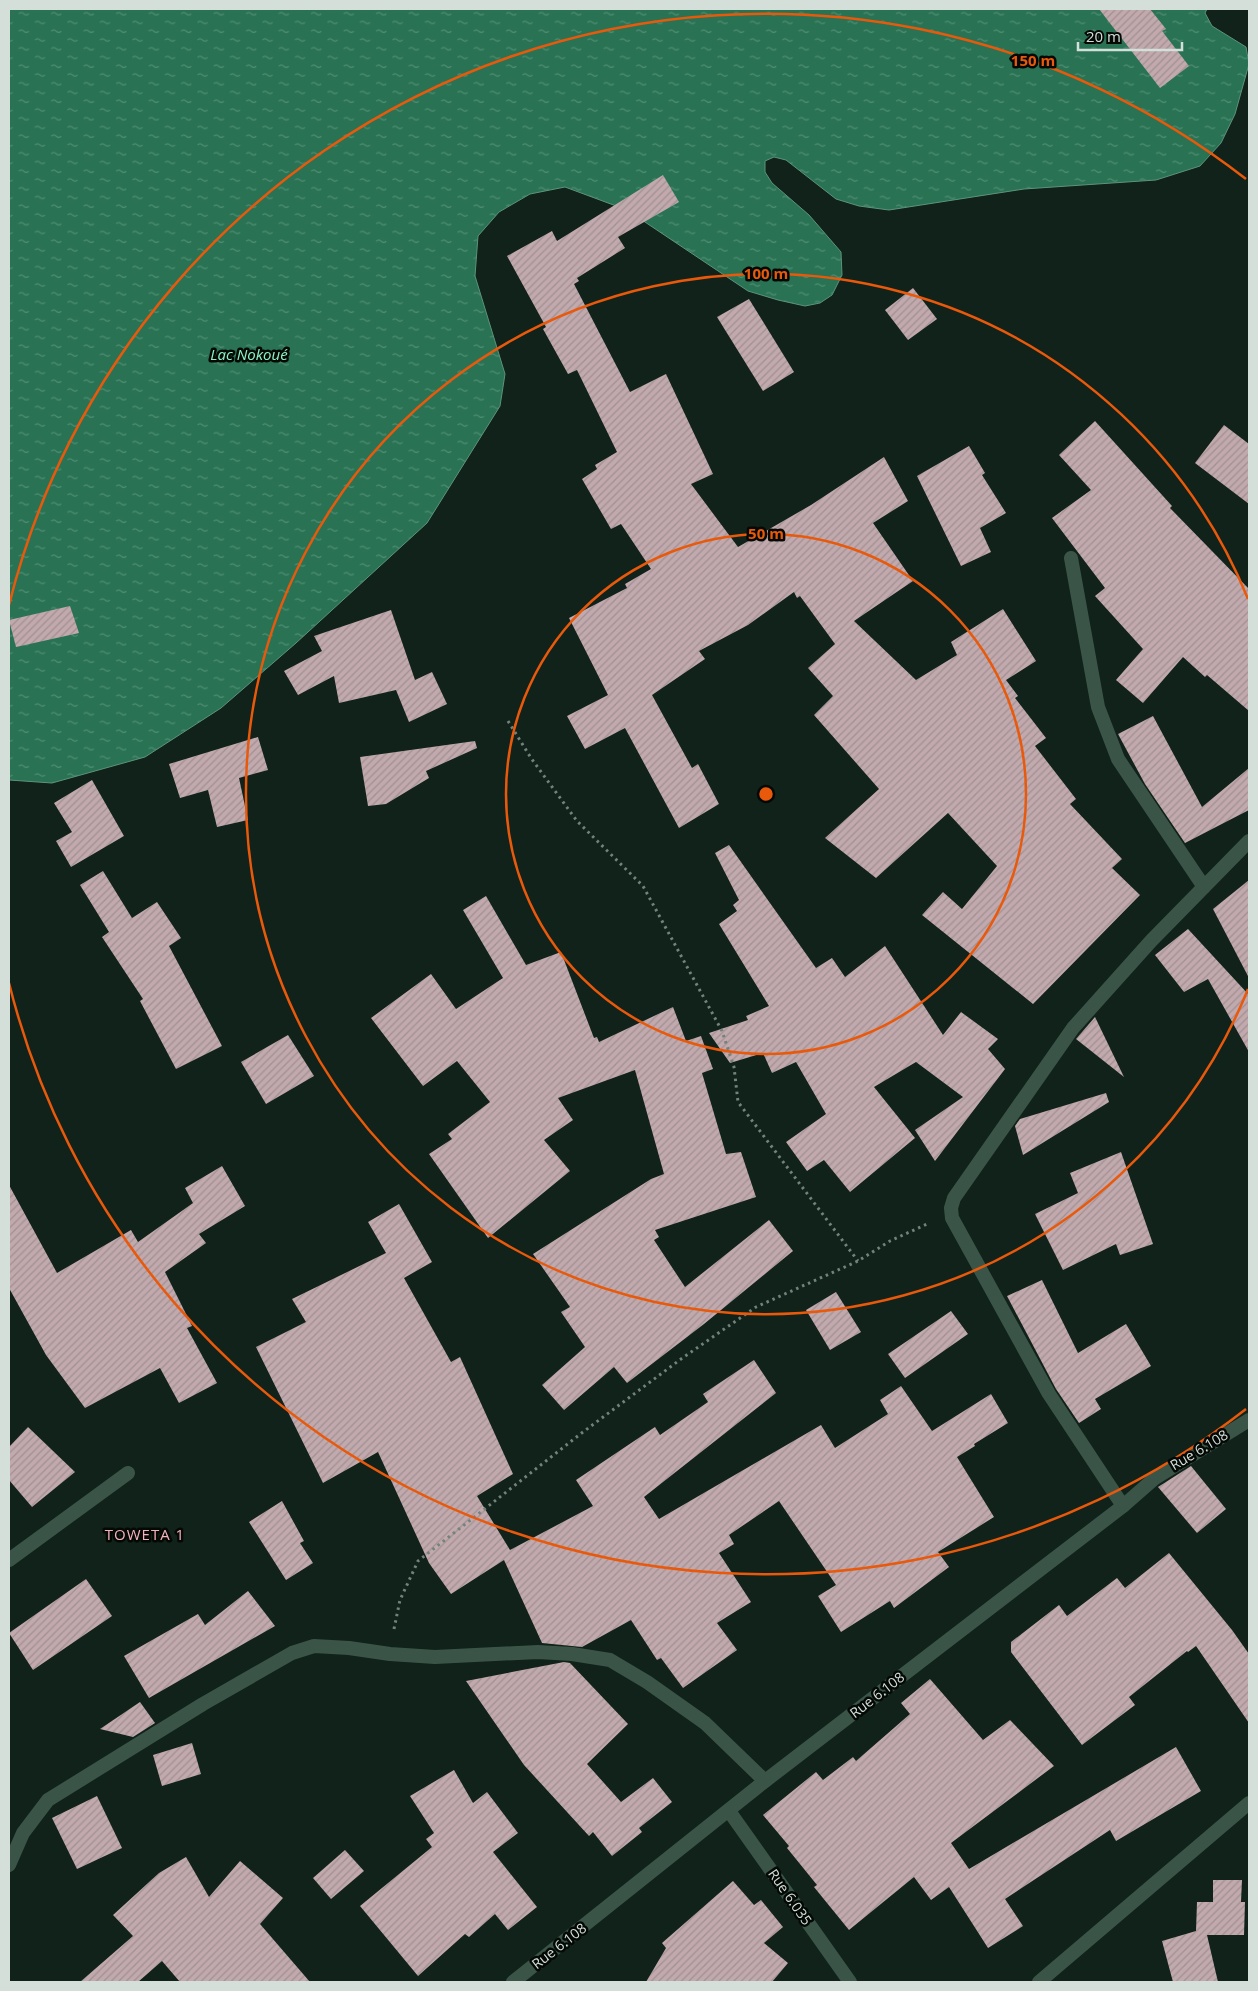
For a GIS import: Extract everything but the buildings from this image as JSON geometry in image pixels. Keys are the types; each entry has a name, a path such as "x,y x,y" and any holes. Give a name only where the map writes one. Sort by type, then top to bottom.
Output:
{"street":[{"path":"1071,558 1098,707 1118,759 1204,887"},
{"path":"1123,1506 1049,1394 952,1218 951,1208 954,1198 1073,1028 1151,941 1249,841"},
{"name":"Rue 6.108","path":"513,1982 765,1781 1123,1506 1155,1478 1249,1420"},
{"path":"9,1560 128,1473"},
{"path":"9,1865 22,1833 48,1800 203,1704 292,1653 314,1646 435,1657 538,1652 572,1654 610,1660 647,1682 705,1723 765,1781"},
{"path":"1040,1982 1249,1803"},
{"name":"Rue 6.035","path":"729,1811 850,1982"}],"path":[{"path":"508,721 531,758 577,821 643,886 722,1031 734,1067 738,1102 858,1261"},
{"path":"390,1654 400,1600 418,1561 583,1432 681,1359 756,1307 858,1261 890,1240 920,1226 952,1218"}],"water":[{"name":"Lac Nokoué","path":"9,9 1207,9 1205,13 1212,26 1246,47 1249,64 1235,114 1221,143 1200,166 1156,180 1024,189 889,210 859,206 836,199 786,160 774,157 765,161 765,172 772,183 809,215 841,252 842,275 832,295 820,303 805,306 748,291 627,210 565,187 530,194 499,212 478,236 475,276 505,374 500,406 427,523 296,643 221,708 145,757 52,783 9,780"}],"district":[{"name":"TOWETA 1","path":"145,1535"}]}
